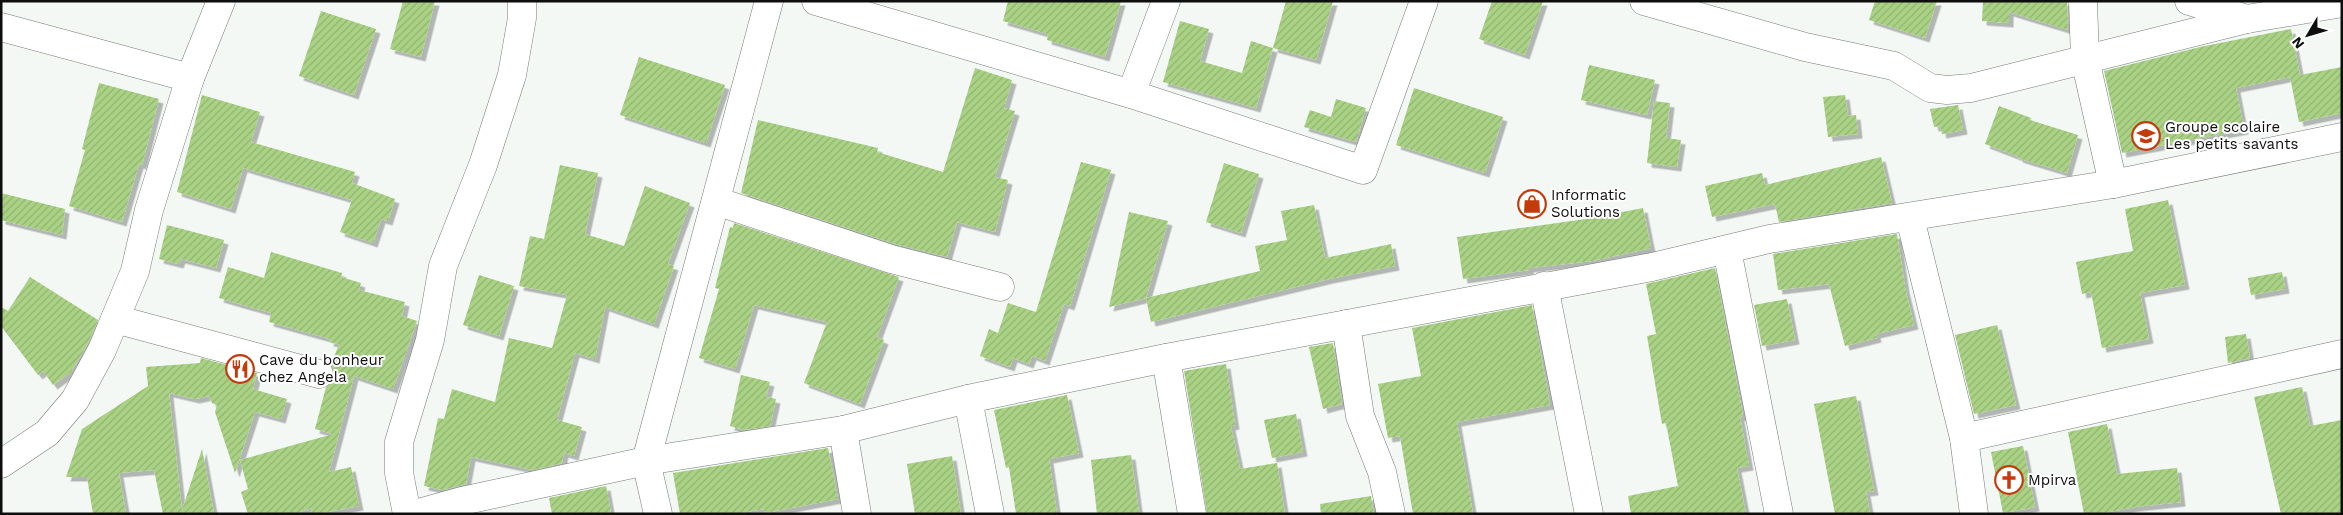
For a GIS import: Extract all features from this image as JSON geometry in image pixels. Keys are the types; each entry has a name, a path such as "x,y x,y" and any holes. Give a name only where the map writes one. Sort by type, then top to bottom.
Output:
{"street":[{"path":"5,460 47,432 76,400 102,350 135,271 149,210 190,78 221,1"},
{"path":"407,514 399,473 400,442 430,340 443,266 483,166 512,75 522,18 522,1"},
{"path":"658,514 646,461 769,1"},
{"path":"816,1 1131,94 1363,170 1424,1"},
{"path":"1131,94 1166,1"},
{"path":"1644,1 1805,47 1894,66 1930,88 1947,90 1971,88 2256,13 2342,3"},
{"path":"2083,1 2086,59 2113,184"},
{"path":"2189,1 2256,13"},
{"path":"2,29 190,78"},
{"path":"415,514 464,507 646,461 842,430 968,399 1166,358 1652,267 1769,239 1910,218 2113,184 2342,137"},
{"path":"716,201 891,259 1000,287"},
{"path":"1910,218 1964,438 1974,514"},
{"path":"1727,250 1779,514"},
{"path":"1544,286 1589,514"},
{"path":"114,319 319,374"},
{"path":"1346,324 1360,416 1382,472 1391,514"},
{"path":"1964,438 2342,354"},
{"path":"1166,358 1192,514"},
{"path":"968,399 990,514"},
{"path":"842,430 857,514"}],"building":[{"path":"403,1 435,1 421,57 390,49"},
{"path":"1008,1 1121,1 1105,57 1047,40 1048,34 1003,21"},
{"path":"1286,1 1333,1 1316,60 1273,48"},
{"path":"1492,1 1543,1 1525,55 1479,39"},
{"path":"1875,1 1937,1 1925,38 1869,20"},
{"path":"1983,1 2067,1 2068,30 2009,12 2009,23 1982,21"},
{"path":"321,11 376,29 354,95 299,76"},
{"path":"1180,21 1209,29 1200,61 1242,73 1251,41 1273,48 1256,108 1163,82"},
{"path":"2291,29 2300,75 2342,67 2342,113 2299,122 2290,77 2236,88 2244,130 2122,153 2104,71 2200,47"},
{"path":"639,57 725,85 706,143 620,115"},
{"path":"1589,65 1655,80 1647,115 1581,100"},
{"path":"975,68 1012,80 1004,108 1015,111 995,177 1008,180 995,232 957,222 947,257 895,244 741,193 758,120 878,148 877,152 943,172"},
{"path":"99,83 159,99 142,165 139,164 122,222 69,206 85,150 82,149"},
{"path":"1414,88 1503,117 1485,173 1396,145"},
{"path":"202,95 260,112 251,142 355,172 352,183 395,199 388,221 381,219 373,243 340,232 352,200 243,168 231,209 177,192"},
{"path":"1845,95 1848,116 1856,115 1858,134 1828,137 1823,97"},
{"path":"1336,99 1366,108 1356,142 1304,127 1310,110 1331,117"},
{"path":"1654,101 1670,103 1666,138 1681,140 1677,167 1647,163"},
{"path":"1958,105 1963,130 1942,134 1940,126 1934,127 1930,109"},
{"path":"1999,106 2031,118 2030,120 2078,135 2067,173 2018,158 1985,144"},
{"path":"1881,157 1892,203 1779,222 1775,204 1712,217 1705,186 1762,173 1765,185"},
{"path":"1081,162 1111,170 1070,306 1064,304 1045,361 1032,356 1029,364 1013,358 1010,367 980,356 989,329 998,333 1008,303 1036,312"},
{"path":"1224,163 1259,174 1241,233 1206,222"},
{"path":"560,165 598,173 585,234 624,246 645,186 690,203 668,264 674,266 654,324 605,307 595,359 575,353 557,420 582,427 574,456 564,453 562,463 533,470 471,457 466,484 443,490 424,486 438,418 444,419 452,389 495,402 509,338 552,348 567,295 519,286 530,236 544,239"},
{"path":"1,193 65,209 62,235 1,220"},
{"path":"2168,200 2185,285 2140,293 2149,339 2102,348 2091,292 2082,294 2076,262 2133,251 2125,209"},
{"path":"1314,205 1325,258 1391,244 1395,266 1329,279 1151,322 1146,298 1260,271 1255,246 1287,240 1281,211"},
{"path":"1643,208 1651,248 1592,261 1529,268 1529,270 1463,279 1457,237 1586,219"},
{"path":"1129,212 1168,221 1146,298 1109,307"},
{"path":"734,223 899,277 877,337 884,340 860,404 804,383 827,322 754,305 735,369 699,358 719,289 715,288 730,227 733,228"},
{"path":"167,225 224,240 216,268 181,259 179,264 159,259"},
{"path":"1897,234 1905,288 1914,325 1876,334 1877,338 1845,346 1829,284 1778,290 1773,254"},
{"path":"271,252 342,273 341,277 361,283 359,290 405,302 402,316 417,321 393,389 354,376 329,472 351,467 359,506 317,514 312,514 311,508 294,514 248,514 241,492 248,489 240,460 333,434 315,429 326,387 334,379 331,365 339,344 329,342 330,339 269,322 271,313 219,298 228,267 264,278"},
{"path":"1715,268 1743,416 1740,417 1749,466 1737,468 1746,514 1631,514 1628,496 1678,486 1666,423 1662,424 1647,336 1656,334 1646,284"},
{"path":"2282,272 2285,289 2251,295 2248,278"},
{"path":"479,275 514,286 499,336 463,325"},
{"path":"30,277 98,320 88,343 71,372 53,385 43,371 38,375 1,326 1,307 8,311"},
{"path":"1787,299 1795,340 1762,346 1754,305"},
{"path":"1532,305 1550,405 1457,422 1473,514 1413,514 1400,436 1388,438 1378,384 1421,376 1412,328"},
{"path":"1997,325 2016,405 1974,414 1955,335"},
{"path":"2246,334 2250,358 2228,363 2225,337"},
{"path":"1333,343 1342,404 1323,409 1309,347"},
{"path":"201,358 257,373 253,389 287,399 281,419 255,412 235,473 215,412 217,405 212,403 209,396 195,399 169,393 182,510 202,449 214,514 163,514 154,470 119,473 126,514 93,514 87,477 66,477 82,429 148,386 146,367 200,363"},
{"path":"1226,364 1235,425 1231,426 1240,469 1277,463 1285,514 1207,514 1184,371"},
{"path":"741,375 770,382 766,397 776,399 770,426 744,430 730,426"},
{"path":"2302,387 2310,426 2342,420 2342,514 2281,514 2254,397"},
{"path":"1067,395 1079,453 1049,459 1057,514 1016,514 1009,467 1006,468 994,410"},
{"path":"1856,396 1874,491 1866,492 1870,514 1835,514 1814,404"},
{"path":"1296,414 1303,452 1272,458 1264,420"},
{"path":"2107,424 2117,474 2177,468 2181,502 2135,507 2099,514 2084,514 2068,432"},
{"path":"2023,446 2035,507 2003,513 1991,452"},
{"path":"828,448 838,499 765,513 764,509 734,514 680,514 673,473"},
{"path":"1131,455 1139,514 1097,514 1091,460"},
{"path":"952,456 961,514 915,514 907,464"},
{"path":"606,486 611,514 552,514 549,498"},
{"path":"1371,496 1374,514 1321,514 1320,504"}],"place":[{"name":"Groupe scolaire Les petits savants","path":"2146,136"},
{"name":"Informatic Solutions","path":"1532,204"},
{"name":"Cave du bonheur chez Angela","path":"240,369"},
{"name":"Mpirva","path":"2009,480"}]}
